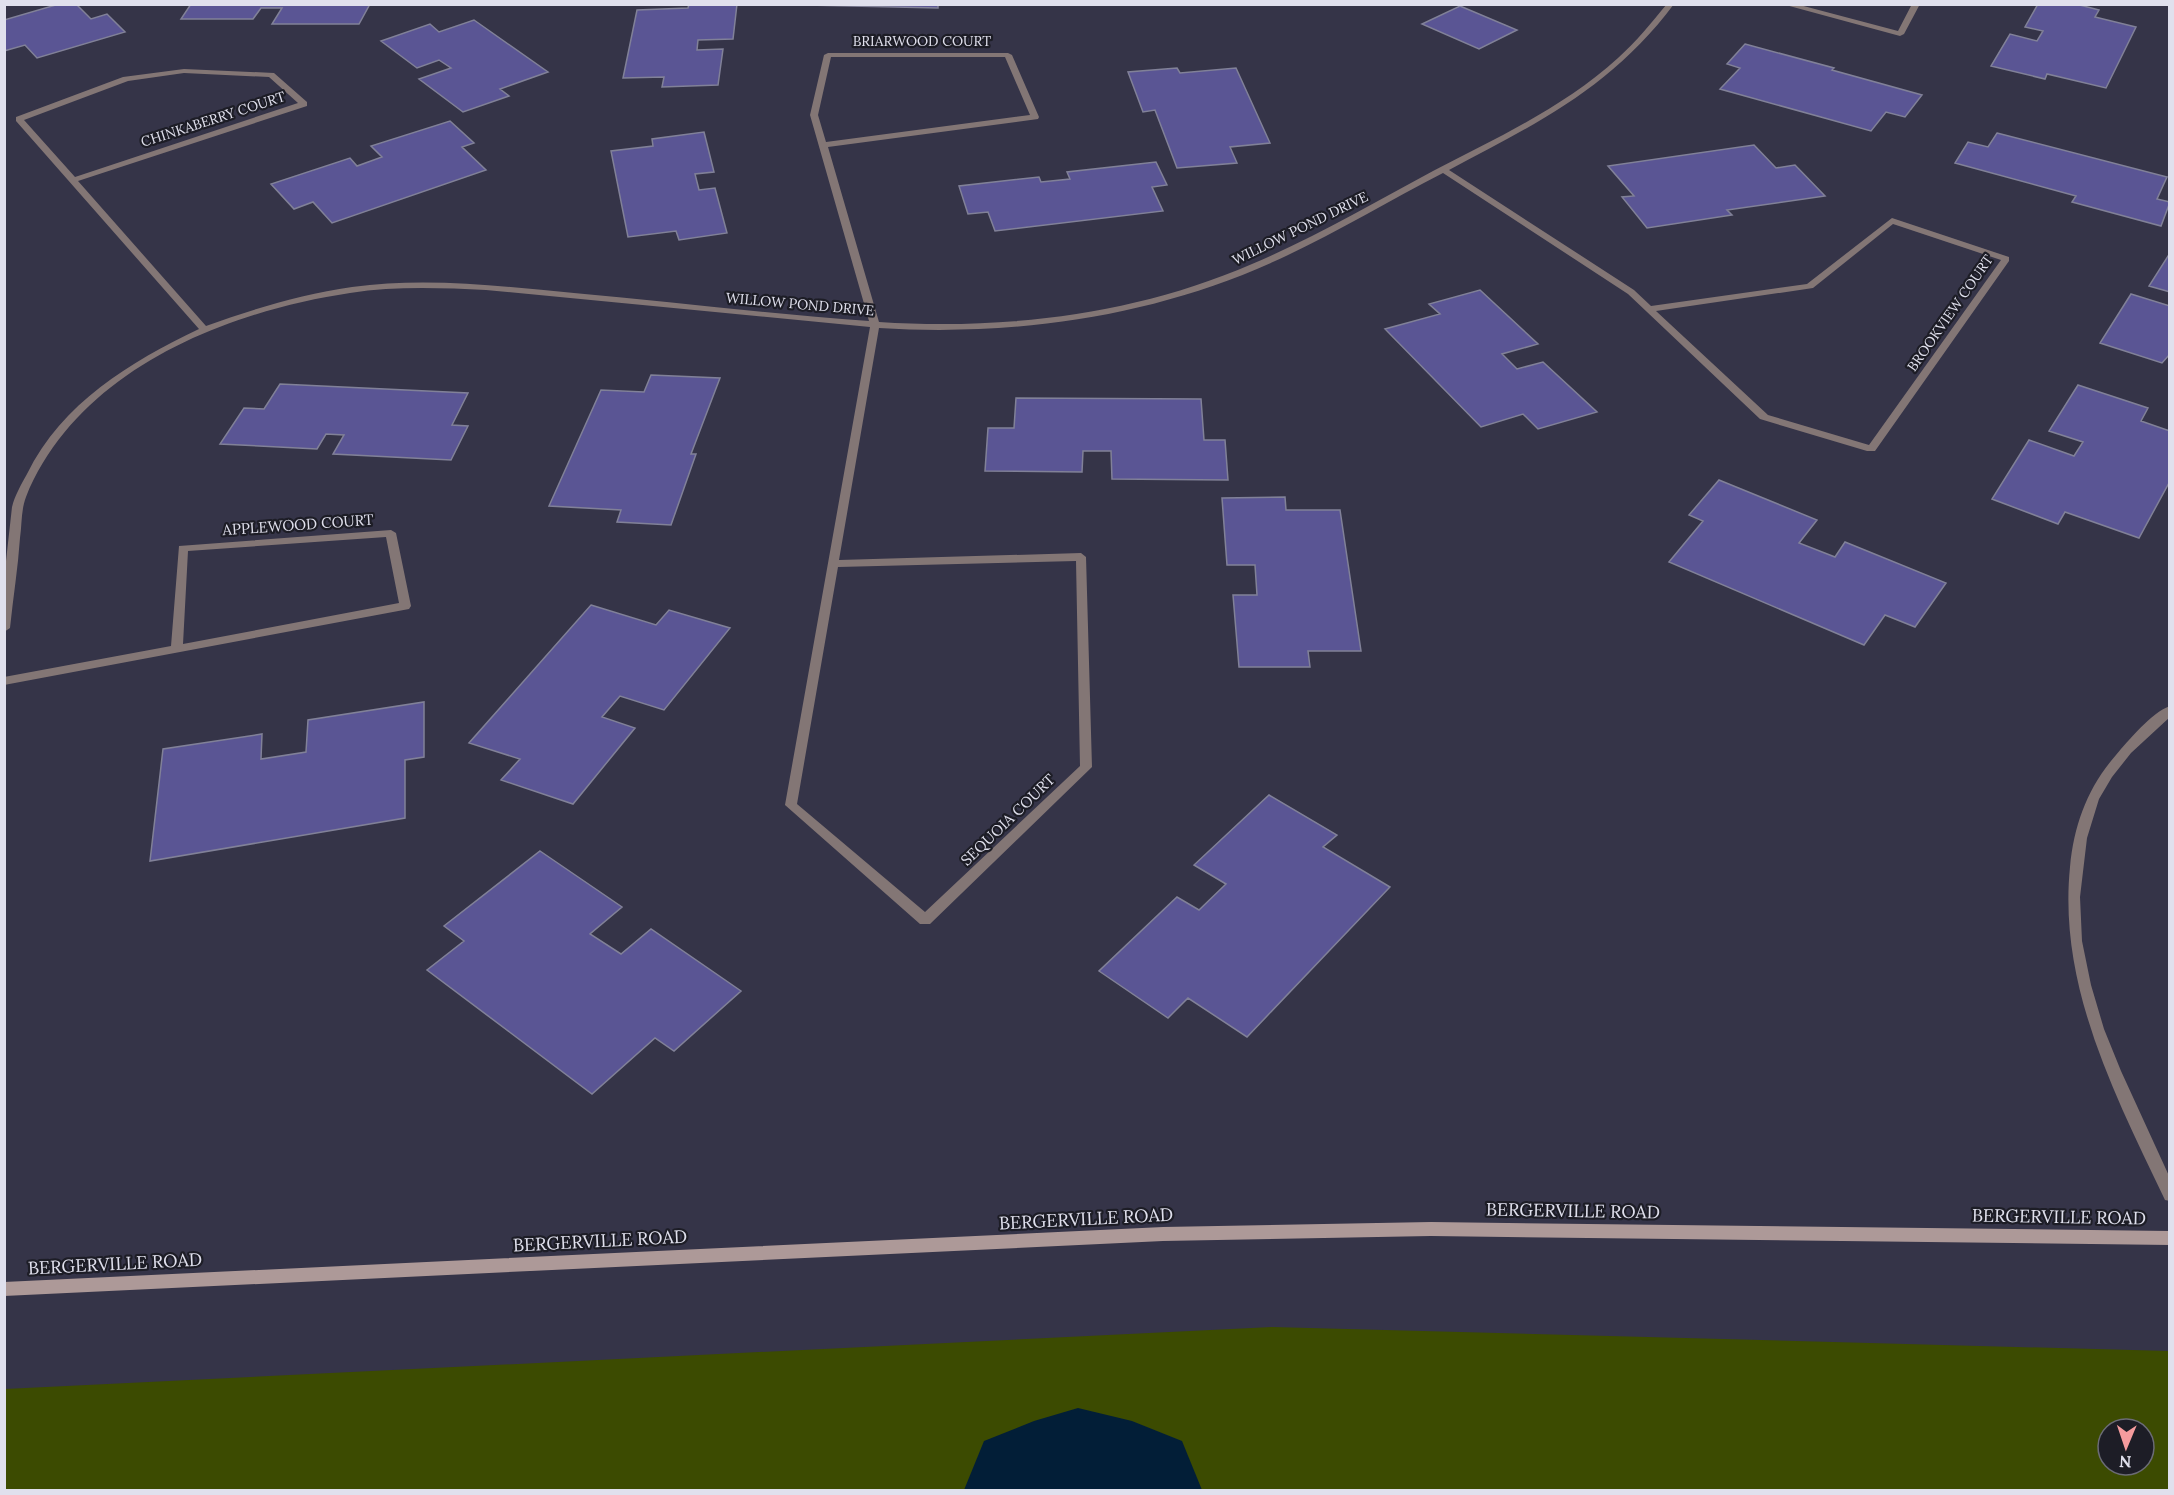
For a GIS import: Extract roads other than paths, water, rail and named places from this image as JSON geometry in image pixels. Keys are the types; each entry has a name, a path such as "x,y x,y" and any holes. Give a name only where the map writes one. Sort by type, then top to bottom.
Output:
{"street":[{"name":"WILLOW POND DRIVE","path":"4,628 20,500 36,462 63,424 107,385 153,355 237,317 294,301 351,290 424,285 486,287 875,324 984,326 1072,318 1130,307 1190,291 1244,273 1292,250 1558,109 1609,73 1653,30 1671,4"},
{"path":"1785,4 1900,34 1916,4"},
{"name":"BRIARWOOD COURT","path":"822,145 1035,117 1008,55 828,55 813,115 875,324"},
{"name":"CHINKABERRY COURT","path":"73,180 304,104 271,75 184,71 126,79 19,119 73,180 206,330"},
{"name":"BROOKVIEW COURT","path":"1444,170 1631,292 1649,309 1764,417 1871,450 2006,259 1892,221 1810,286 1649,309"},
{"name":"SEQUOIA COURT","path":"833,564 1081,557 1086,767 925,921 791,805 833,564 875,324"},
{"path":"4,525 17,519"},
{"name":"APPLEWOOD COURT","path":"4,681 177,649 405,606 391,533 183,548 177,649"},
{"path":"2169,710 2116,763 2093,798 2082,833 2073,876 2073,924 2079,966 2096,1030 2169,1196"},
{"name":"BERGERVILLE ROAD","path":"4,1289 1175,1234 1431,1229 2169,1238"}],"waterway":[{"path":"1034,1490 1078,1477 1132,1490"}]}
